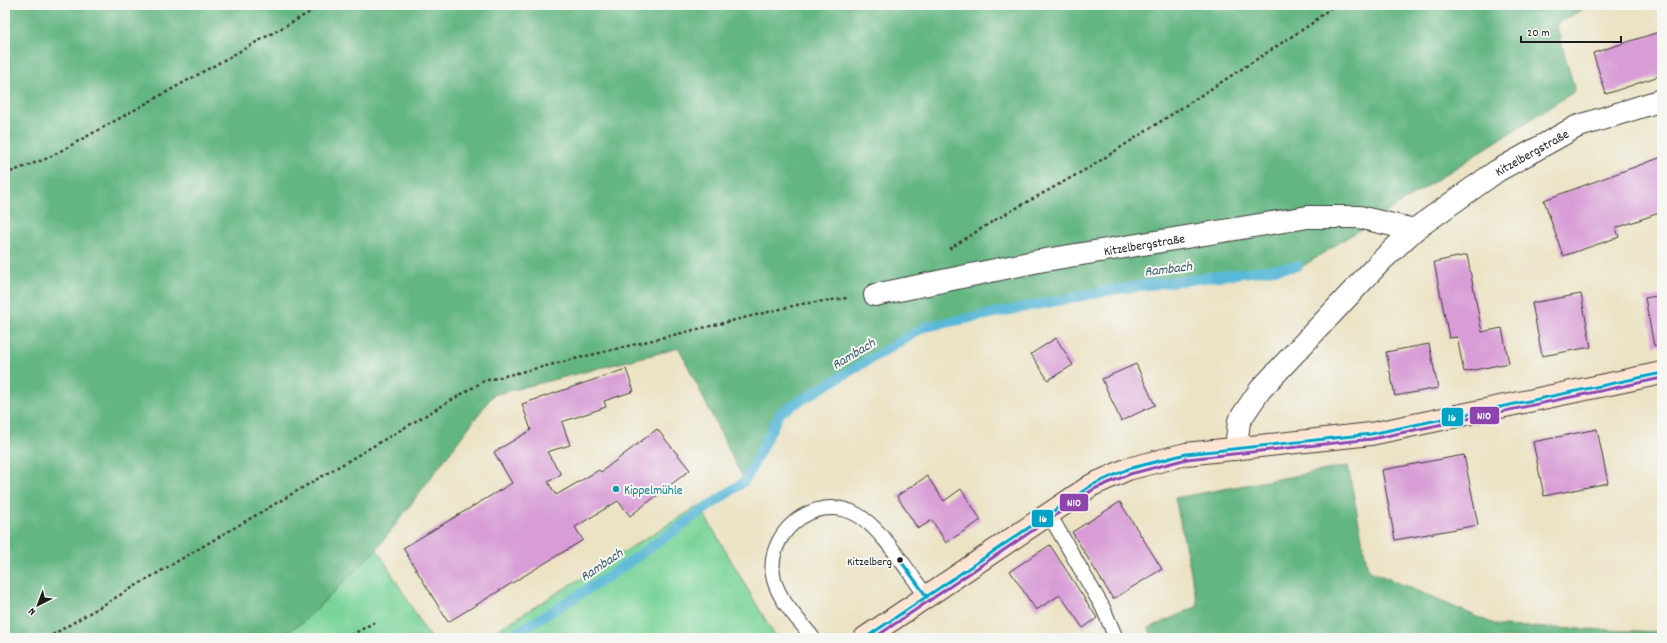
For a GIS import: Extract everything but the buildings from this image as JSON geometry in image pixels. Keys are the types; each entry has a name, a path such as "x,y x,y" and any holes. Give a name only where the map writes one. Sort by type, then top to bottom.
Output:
{"main road":[{"path":"865,638 1092,485 1128,469 1186,454 1370,434 1662,373"}],"street":[{"name":"Kitzelbergstraße","path":"1236,449 1240,421 1260,390 1380,262 1414,230 1497,171 1576,127 1662,100"},
{"name":"Kitzelbergstraße","path":"875,295 1038,261 1308,217 1359,218 1414,230"}],"lane":[{"path":"813,638 780,594 774,580 773,565 775,551 785,532 800,517 813,511 828,508 842,509 855,514 867,522 900,560 927,597"},
{"path":"1049,514 1103,608 1116,638"}],"path":[{"path":"5,174 48,158 323,5"},
{"path":"948,249 994,220 1098,161 1311,24 1334,5"},
{"path":"47,638 484,381 801,304 875,295"},
{"path":"346,638 375,622"}],"green space":[{"path":"5,5 1591,5 1556,24 1575,91 1297,270 1114,286 923,325 777,412 743,479 679,348 493,395 377,549 303,622 276,638 5,638"},
{"path":"1348,466 1368,570 1499,626 1662,632 1662,638 1152,638 1149,628 1198,606 1175,498"},
{"path":"698,506 776,638 484,638"},
{"path":"377,549 430,638 276,638 303,622"}],"waterway":[{"name":"Rambach","path":"508,638 605,579 745,481 780,413 924,327 1117,289 1298,266"}],"transit line":[{"name":"16","path":"865,638 1092,485 1128,469 1186,454 1371,434 1662,373"},
{"name":"N10","path":"874,638 1094,489 1130,474 1187,459 1372,439 1662,378"},
{"name":"16","path":"900,560 927,597"}],"place":[{"name":"Kippelmühle","path":"616,489"},
{"name":"Kitzelberg","path":"900,560"}]}
